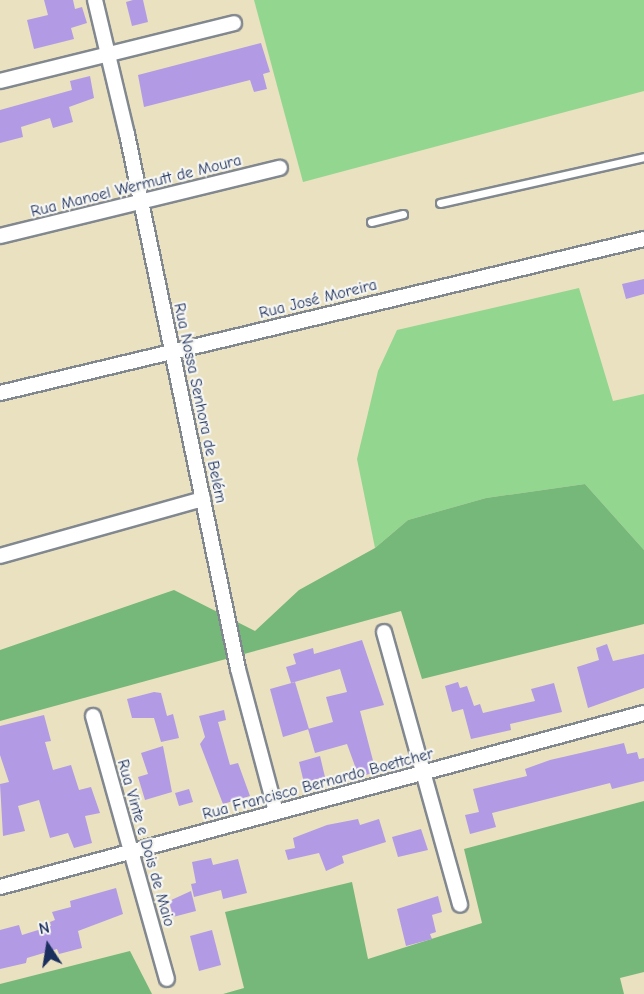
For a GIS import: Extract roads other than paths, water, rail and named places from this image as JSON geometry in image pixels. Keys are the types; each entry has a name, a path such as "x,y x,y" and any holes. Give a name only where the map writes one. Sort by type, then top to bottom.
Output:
{"street":[{"name":"Rua Nossa Senhora de Belém","path":"95,0 141,202 238,669 276,812"},
{"path":"0,81 234,23"},
{"name":"Rua Manoel Wermutt de Moura","path":"0,236 280,168"},
{"name":"Rua José Moreira","path":"0,393 644,240"},
{"path":"0,556 203,499"},
{"path":"384,632 460,905"},
{"name":"Rua Francisco Bernardo Boettcher","path":"0,887 644,713"},
{"name":"Rua Vinte e Dois de Maio","path":"93,716 167,979"}],"lane":[{"path":"440,204 644,157"},
{"path":"371,222 403,214"}]}
